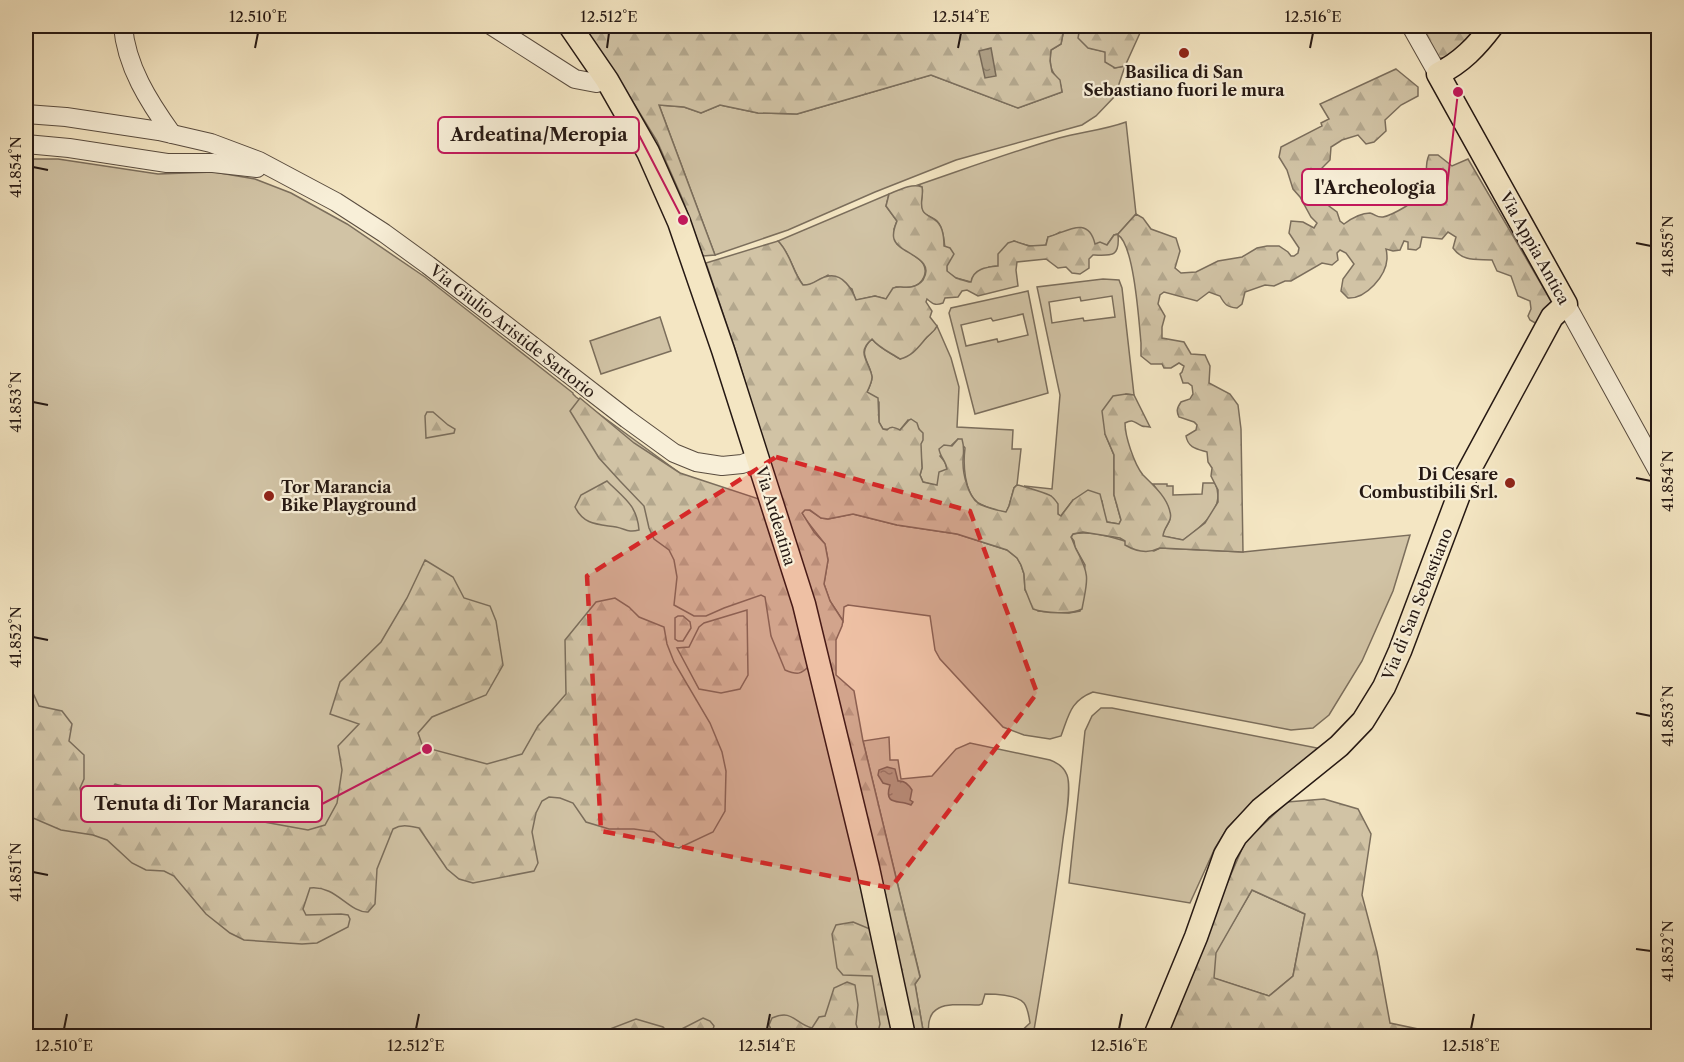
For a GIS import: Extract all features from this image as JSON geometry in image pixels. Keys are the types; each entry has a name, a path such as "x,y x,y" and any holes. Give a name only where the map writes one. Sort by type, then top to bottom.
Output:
{"main road":[{"name":"Via Ardeatina","path":"570,26 607,80 648,152 671,202 723,350 804,604 868,868 904,1036"},
{"path":"1438,74 1456,64 1491,26"},
{"name":"Via Appia Antica","path":"1438,74 1566,304"},
{"name":"Via di San Sebastiano","path":"1155,1036 1196,937 1225,855 1236,836 1261,809 1363,722 1384,687 1400,651 1466,476 1552,317 1566,304"}],"street":[{"path":"123,26 126,47 136,74 151,103 172,134 167,163"},
{"path":"492,26 575,79 596,83 607,80"},
{"name":"Via Appia Antica","path":"1411,26 1438,74"},
{"name":"Via Giulio Aristide Sartorio","path":"26,114 66,117 172,134 226,148 260,161 336,202 384,233 674,453 696,462 722,466 742,464 758,458"},
{"name":"Via Giulio Aristide Sartorio","path":"26,144 167,163 213,163 273,170"},
{"name":"Via Appia Antica","path":"1566,304 1659,471"}],"highlighted area":[{"path":"776,457 970,511 1037,693 891,888 601,831 587,576"}],"green space":[{"path":"583,26 1058,26 1063,34 1061,44 1051,50 1050,61 1052,72 1060,80 1062,92 1018,108 931,75 797,114 758,113 720,105 701,113 684,107 659,105 715,255 703,256 682,198 657,141"},
{"path":"1058,26 1090,26 1089,48 1106,52 1114,68 1125,66 1115,96 1096,116 1082,125 956,160 788,230 715,255 659,105 684,107 701,113 720,105 758,113 797,114 931,75 1018,108 1062,92 1050,63 1051,50 1061,44 1063,34"},
{"path":"1090,26 1139,26 1140,33 1125,66 1115,68 1105,62 1105,52 1088,48 1078,38 1080,27 1089,28"},
{"path":"1415,26 1481,26 1451,55 1444,58 1431,58"},
{"path":"1396,69 1418,87 1418,96 1401,105 1385,120 1386,131 1374,142 1366,144 1358,135 1342,140 1331,147 1330,160 1316,174 1325,189 1329,206 1337,212 1340,221 1344,224 1363,214 1387,216 1421,195 1426,183 1429,155 1438,155 1452,166 1468,159 1554,306 1537,324 1530,320 1528,316 1531,309 1530,301 1518,296 1511,276 1497,271 1492,260 1470,259 1461,256 1453,248 1456,237 1448,232 1442,239 1422,237 1420,247 1416,250 1408,249 1408,242 1404,241 1400,250 1386,249 1386,266 1379,279 1368,291 1355,297 1348,298 1341,291 1343,279 1354,264 1346,253 1340,250 1337,253 1338,260 1332,265 1322,263 1291,281 1274,286 1265,285 1245,292 1242,304 1237,308 1229,306 1220,296 1209,292 1197,301 1164,292 1160,295 1158,304 1165,316 1162,338 1184,342 1191,354 1205,355 1210,366 1209,383 1230,394 1238,405 1241,429 1243,552 1160,548 1142,551 1125,545 1125,541 1120,538 1083,532 1073,534 1071,537 1087,579 1082,609 1077,611 1058,613 1033,609 1025,589 1021,565 1017,558 1007,550 957,534 897,525 853,514 828,519 821,518 810,510 802,513 825,544 828,560 824,584 830,601 843,621 836,640 836,675 854,691 863,741 920,977 915,984 924,1036 911,1036 782,504 736,352 706,263 778,241 786,251 803,285 834,276 846,283 856,300 875,296 886,299 893,288 919,284 926,272 921,261 897,244 893,234 897,221 886,206 889,194 914,186 922,187 923,211 938,222 944,246 950,248 954,254 947,266 947,271 956,278 969,282 977,271 998,266 998,254 1008,243 1014,241 1029,246 1046,245 1048,237 1082,228 1092,235 1095,244 1100,242 1107,245 1136,214 1143,218 1151,229 1176,238 1180,251 1175,268 1181,273 1196,272 1218,261 1242,257 1257,248 1267,246 1279,246 1294,256 1298,253 1299,248 1289,233 1291,221 1303,222 1314,228 1317,223 1293,189 1287,170 1279,157 1281,147 1322,126 1321,123 1329,119 1320,104","holes":["1118,235 1124,241 1135,284 1141,356 1151,364 1162,364 1164,368 1171,368 1179,363 1184,366 1180,374 1183,383 1192,386 1193,394 1190,399 1181,402 1177,411 1179,417 1197,425 1196,430 1186,436 1187,440 1194,447 1207,452 1208,462 1212,468 1211,476 1218,490 1218,502 1205,523 1183,540 1163,536 1171,515 1166,501 1140,470 1133,457 1127,435 1125,423 1132,421 1150,427 1134,395 1113,396 1102,411 1105,434 1114,455 1114,495 1121,520 1119,524 1107,522 1100,494 1088,490 1073,500 1061,516 1058,514 1058,504 1051,496 1017,485 1006,512 981,505 974,500 967,484 963,468 962,439 958,439 952,446 944,445 939,449 947,469 939,472 937,485 923,482 920,475 923,433 917,423 911,419 900,430 893,427 883,429 879,422 878,398 867,392 872,377 864,353 867,344 872,339 900,359 905,358 937,326 930,317 932,311 926,302 927,299 938,304 943,303 945,298 958,297 962,291 967,290 978,296 1018,286 1017,262 1046,259 1058,268 1066,267 1072,273 1080,274 1089,268 1089,259 1093,255 1110,255 1116,251"]},
{"path":"1126,122 1136,214 1107,245 1095,245 1060,232 1048,237 1046,245 1030,246 1014,241 998,266 989,267 971,282 956,278 947,272 945,245 940,225 922,210 922,187 918,185 1041,143"},
{"path":"26,159 58,159 158,174 214,172 255,179 291,193 347,224 425,277 576,397 681,474 789,585 868,913 894,1036 26,1036"},
{"path":"889,194 886,206 897,221 894,229 897,244 924,265 925,273 922,281 911,287 896,287 886,299 875,296 857,300 852,289 828,275 810,285 803,285 786,251 778,241"},
{"path":"1103,279 1119,280 1122,288 1134,395 1126,394 1105,434 1114,455 1114,495 1121,520 1119,524 1107,522 1102,501 1073,500 1060,517 1051,496 1024,486 1052,489 1060,395 1037,287","holes":["1112,296 1115,317 1084,321 1083,318 1052,323 1049,302 1080,297 1081,301"]},
{"path":"1028,291 1048,393 975,414 949,313 951,308","holes":["1023,314 1028,335 966,346 961,325"]},
{"path":"660,317 671,351 601,374 590,341"},
{"path":"937,326 951,358 959,387 957,427 1013,430 1012,449 1021,449 1017,485 1006,513 984,506 973,498 967,485 965,448 958,439 940,456 947,469 937,486 923,482 920,475 922,468 919,429 908,420 900,430 883,429 879,422 879,402 867,392 872,377 864,353 867,344 872,339 900,359 915,350"},
{"path":"580,398 634,443 680,473 759,499 789,585 810,665 804,671 796,673 785,670 771,636 765,597 761,595 706,616 694,616 674,605 677,577 674,560 669,550 654,539 644,506 599,458 570,411"},
{"path":"427,412 433,412 455,429 454,433 426,438 425,416"},
{"path":"607,481 624,497 636,514 639,530 630,531 592,523 575,507 581,495"},
{"path":"1203,483 1215,483 1218,492 1215,509 1210,516 1197,530 1183,540 1162,536 1170,515 1153,484 1173,486 1173,495 1202,494"},
{"path":"805,509 821,518 828,519 853,514 897,525 957,534 1007,550 1017,558 1021,565 1025,590 1038,611 1069,613 1080,611 1085,565 1071,537 1073,534 1103,535 1154,551 1160,548 1243,552 1410,535 1393,591 1362,661 1329,715 1313,728 1291,730 1093,692 1075,704 1061,736 1050,739 1024,735 1003,727 940,659 935,650 930,616 848,605 844,607 843,621 830,601 824,584 828,560 825,544 803,516"},
{"path":"425,560 453,577 464,598 490,606 496,621 503,665 486,695 432,717 418,733 423,747 487,764 522,754 538,726 566,694 565,640 596,602 615,598 639,617 664,627 674,662 710,723 722,752 726,771 725,811 713,832 679,848 670,846 654,832 609,829 586,822 573,803 549,797 542,801 536,813 532,832 538,863 534,871 473,883 459,879 447,869 419,828 399,826 393,829 377,869 375,904 368,912 361,911 327,891 310,888 303,909 306,915 341,914 348,915 350,919 348,927 317,943 302,944 244,940 230,933 206,914 174,876 164,871 146,870 132,863 107,840 93,835 61,830 26,815 26,678 39,706 62,711 72,724 69,741 84,755 84,779 80,788 82,798 100,804 115,784 163,797 182,799 196,797 214,787 224,791 244,811 264,822 308,830 325,825 337,803 342,770 338,746 359,724 330,714 340,682 381,642 407,598"},
{"path":"747,610 748,675 740,689 721,693 699,689 677,648 689,647 699,627 704,623"},
{"path":"683,616 690,622 691,628 683,641 675,639 675,618"},
{"path":"1101,708 1112,708 1317,748 1313,754 1228,827 1215,848 1190,903 1069,883 1085,731 1092,716"},
{"path":"889,737 890,760 898,760 901,779 932,776 956,749 970,743 1050,760 1056,762 1066,772 1069,788 1068,806 1033,1036 1016,1036 1030,1023 1027,1010 1021,1000 985,994 982,1004 979,1005 950,1005 936,1010 931,1016 929,1036 924,1036 915,984 920,976 863,741"},
{"path":"1324,799 1358,809 1371,834 1362,895 1377,952 1390,1023 1443,1036 1161,1036 1245,842 1287,802","holes":["1252,890 1305,914 1293,976 1269,996 1214,978 1216,953"]},
{"path":"1252,890 1305,914 1293,976 1269,996 1213,978 1215,953"},
{"path":"853,922 870,929 893,1036 877,1036 880,1024 872,976 843,975 837,968 832,934 836,925"},
{"path":"847,982 855,985 858,1005 856,1024 860,1036 774,1036 769,1025 772,1018 779,1016 789,1016 812,1028 819,1017 825,1016 834,988"},
{"path":"703,1018 714,1026 711,1036 600,1036 602,1032 636,1019 663,1027 670,1035"}],"water":[{"path":"991,48 996,76 985,78 979,51"},
{"path":"887,767 895,769 898,781 905,782 911,788 910,800 913,802 911,805 894,801 889,797 890,785 883,783 878,775 879,770"}],"place":[{"name":"Basilica di San Sebastiano fuori le mura","path":"1184,53"},
{"name":"l'Archeologia","path":"1458,92"},
{"name":"Ardeatina/Meropia","path":"683,220"},
{"name":"Di Cesare Combustibili Srl.","path":"1510,483"},
{"name":"Tor Marancia Bike Playground","path":"269,496"},
{"name":"Tenuta di Tor Marancia","path":"427,749"}]}
